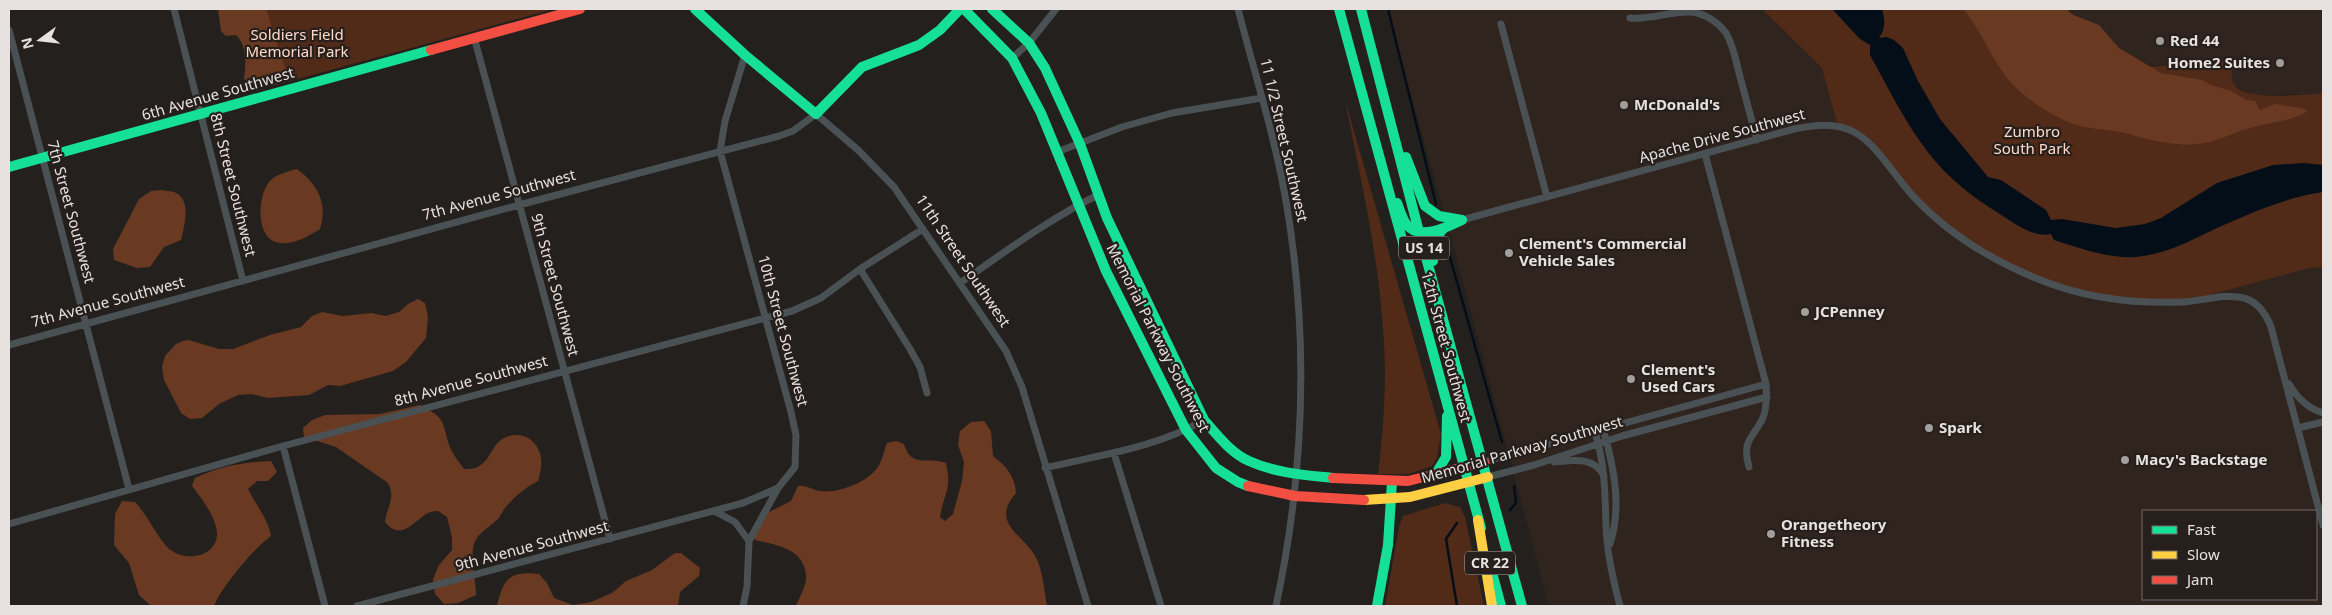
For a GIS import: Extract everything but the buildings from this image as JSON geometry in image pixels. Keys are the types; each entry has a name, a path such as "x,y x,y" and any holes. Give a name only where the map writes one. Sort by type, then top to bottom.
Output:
{"main road":[{"name":"6th Avenue Southwest","path":"9,167 580,9"},
{"name":"11th Street Southwest","path":"695,9 745,55 816,114"},
{"name":"Memorial Parkway Southwest","path":"962,9 1012,58 1041,113 1077,205 1106,271 1186,430 1207,459 1228,476 1255,488 1295,496 1356,501 1392,500 1488,477"},
{"name":"7th Avenue Southwest","path":"816,114 845,82 862,67 919,45 940,30 962,9"},
{"name":"Memorial Parkway Southwest","path":"992,9 1029,42 1045,68 1080,144 1098,195 1164,340 1204,420 1223,442 1248,461 1296,474 1392,482 1408,481 1484,462"},
{"name":"12th Street Southwest","path":"1339,9 1501,606"},
{"name":"12th Street Southwest","path":"1361,9 1419,232 1484,462 1522,606"},
{"path":"1392,123 1425,206 1439,216 1462,220"},
{"path":"1381,166 1407,224 1413,230 1419,232 1444,228 1462,220"},
{"path":"1434,284 1436,274 1431,250 1432,242 1444,228"},
{"path":"1435,475 1448,453 1444,424 1448,409"},
{"path":"1377,606 1387,551 1392,482"},
{"name":"US 14","path":"1478,520 1492,606"}],"street":[{"name":"8th Street Southwest","path":"174,9 243,281"},
{"path":"1012,58 1029,42 1056,9"},
{"name":"11 1/2 Street Southwest","path":"1238,9 1284,189 1296,281 1301,350 1300,420 1295,496 1276,606"},
{"path":"1630,18 1643,20 1682,12 1693,12 1712,20 1719,26 1725,32 1732,47 1758,140"},
{"path":"1501,24 1547,197"},
{"name":"7th Street Southwest","path":"9,30 130,489"},
{"name":"9th Street Southwest","path":"474,37 610,539"},
{"name":"10th Street Southwest","path":"743,606 748,587 749,541 778,488 795,467 796,434 720,151 725,121 745,55"},
{"path":"1057,152 1122,127 1172,113 1262,98"},
{"name":"7th Avenue Southwest","path":"9,345 793,131 816,114"},
{"name":"11th Street Southwest","path":"816,114 877,169 905,201 1013,364 1088,606"},
{"name":"Apache Drive Southwest","path":"1462,220 1794,129 1823,125 1834,126 1856,133 1873,148 1914,197 1955,234 1998,261 2042,281 2081,293 2123,301 2171,303 2228,297 2246,299 2260,308 2267,316 2323,524"},
{"path":"1705,154 1766,384 1767,398 1763,419 1746,444 1749,467"},
{"path":"960,283 1036,231 1077,205 1098,195"},
{"name":"8th Avenue Southwest","path":"9,524 283,446 766,319 809,304 923,229"},
{"path":"860,269 920,367 927,393"},
{"path":"2284,375 2300,400 2307,406 2323,413"},
{"name":"Memorial Parkway Southwest","path":"1484,462 1766,384"},
{"name":"Memorial Parkway Southwest","path":"1488,477 1767,398"},
{"path":"1045,468 1114,453 1186,430 1204,420"},
{"path":"2298,428 2323,422"},
{"path":"1599,430 1607,442 1612,457 1616,513 1609,548"},
{"path":"1599,430 1599,445 1605,478 1612,578 1620,606"},
{"path":"283,446 325,606"},
{"path":"1114,453 1161,606"},
{"path":"1534,465 1577,459 1598,467 1605,478"},
{"name":"9th Avenue Southwest","path":"357,606 743,503 778,488"},
{"path":"714,511 735,522 749,541"}],"shaded area":[{"path":"266,9 286,71 271,79 249,83 244,79 245,61 242,44 236,35 226,36 221,31 218,10"},
{"path":"1387,9 1762,9 1822,68 1838,127 2310,268 2323,267 2323,606 1549,606 1454,249"},
{"path":"1832,9 1882,9 1884,24 1879,38 1887,37 1903,48 1918,81 1940,119 1988,177 2001,180 2046,210 2051,220 2062,219 2116,228 2145,224 2161,218 2217,183 2273,165 2303,163 2323,165 2323,192 2273,205 2171,249 2136,257 2094,252 2054,240 2051,234 2045,235 2027,231 1980,201 1942,169 1918,139 1898,106 1870,55 1870,45 1860,39"},
{"path":"1963,9 2066,9 2073,15 2099,25 2119,48 2161,73 2202,80 2231,91 2246,100 2255,101 2260,110 2275,104 2308,111 2287,120 2250,128 2210,142 2196,144 2162,142 2123,132 2076,125 2042,108 2014,86 2005,76"},
{"path":"2055,9 2323,9 2323,92 2319,94 2252,95 2235,86 2232,81 2232,60 2131,67"},
{"path":"297,169 311,181 319,195 323,211 320,229 298,241 279,243 267,236 263,229 260,211 261,201 267,184 272,179 280,174"},
{"path":"162,190 176,193 182,198 184,203 186,216 181,240 164,247 150,267 137,268 114,260 113,249 139,199 151,191"},
{"path":"418,299 425,303 428,317 426,338 406,362 393,371 340,386 328,385 309,395 268,398 252,394 238,395 219,404 202,418 190,419 181,413 164,380 162,367 165,356 176,344 183,341 189,340 219,349 233,349 270,335 301,327 312,316 322,312 343,316 371,313 386,316 399,312 408,304"},
{"path":"420,405 434,413 441,420 450,448 464,469 480,466 498,442 505,437 514,435 524,436 532,441 538,449 541,458 538,481 516,496 497,520 476,540 473,549 473,567 476,595 458,603 444,604 435,594 433,579 439,565 452,550 452,537 447,517 438,511 434,511 426,514 406,528 396,530 385,522 391,498 388,483 336,447 304,437 303,428 312,420 325,415 380,414"},
{"path":"984,421 991,431 993,456 1009,472 1014,481 1016,493 1009,503 1006,512 1007,520 1037,560 1047,606 796,606 806,580 801,560 795,554 780,546 755,540 752,528 769,512 791,501 798,486 828,491 845,488 862,481 875,471 879,465 887,443 896,441 904,444 911,457 946,463 948,485 940,517 945,521 953,514 962,481 964,462 958,445 960,431 971,422"},
{"path":"271,461 277,472 268,481 257,481 248,489 265,518 271,536 256,549 239,569 223,589 214,606 151,606 139,595 129,563 114,545 115,514 122,501 135,502 163,542 172,551 185,556 200,555 212,547 216,541 217,534 211,515 192,486 195,478 213,470 232,465"},
{"path":"675,553 681,553 700,568 699,576 680,592 678,606 497,606 505,583 514,576 529,573 539,574 547,583 554,598 573,605 591,602 612,593 626,581 652,570"}],"green space":[{"name":"Soldiers Field Memorial Park","path":"251,9 554,9 272,86"},
{"name":"Zumbro South Park","path":"1762,9 2055,9 2136,68 2232,60 2233,83 2239,89 2248,93 2286,96 2319,94 2323,92 2323,267 2310,268 2178,303 2079,293 1997,261 1926,209 1865,141 1838,127 1822,68"},
{"path":"1345,100 1441,434 1437,458 1432,466 1409,474 1378,474 1385,383 1381,300 1368,214"},
{"path":"1445,503 1460,507 1465,517 1484,606 1385,606 1399,527 1403,516"}],"waterway":[{"path":"1388,9 1436,204"},
{"path":"1446,243 1502,442"},
{"path":"1510,510 1516,503 1514,486"},
{"path":"1457,523 1446,539 1457,606"}],"traffic: fast":[{"path":"695,9 745,55 816,114 862,67 919,45 940,30 960,9"},
{"path":"964,9 1012,58 1041,113 1106,271 1186,430 1216,468 1248,486"},
{"path":"992,9 1029,43 1045,68 1080,144 1107,218 1204,420 1242,458 1280,471 1333,478"},
{"path":"1339,9 1481,528"},
{"path":"1361,9 1419,232 1522,606"},
{"path":"9,167 431,50"},
{"path":"1406,157 1425,206 1439,216 1462,220"},
{"path":"1397,203 1407,225 1412,230 1419,232 1434,231 1462,220"},
{"path":"1433,261 1432,242 1444,228"},
{"path":"1435,475 1446,457 1447,416"},
{"path":"1377,606 1388,545 1392,482"},
{"path":"1490,565 1501,606"}],"traffic: slow":[{"path":"1364,500 1410,497 1488,477"},
{"path":"1478,520 1492,606"}],"traffic: jam":[{"path":"431,50 580,9"},
{"path":"1333,478 1408,481 1484,462"},
{"path":"1248,486 1295,496 1364,500"}],"place":[{"name":"Red 44","path":"2160,41"},
{"name":"Home2 Suites","path":"2280,63"},
{"name":"McDonald's","path":"1624,105"},
{"name":"Clement's Commercial Vehicle Sales","path":"1509,253"},
{"name":"JCPenney","path":"1805,312"},
{"name":"Clement's Used Cars","path":"1631,379"},
{"name":"Spark","path":"1929,428"},
{"name":"Macy's Backstage","path":"2125,460"},
{"name":"Orangetheory Fitness","path":"1771,534"}]}
